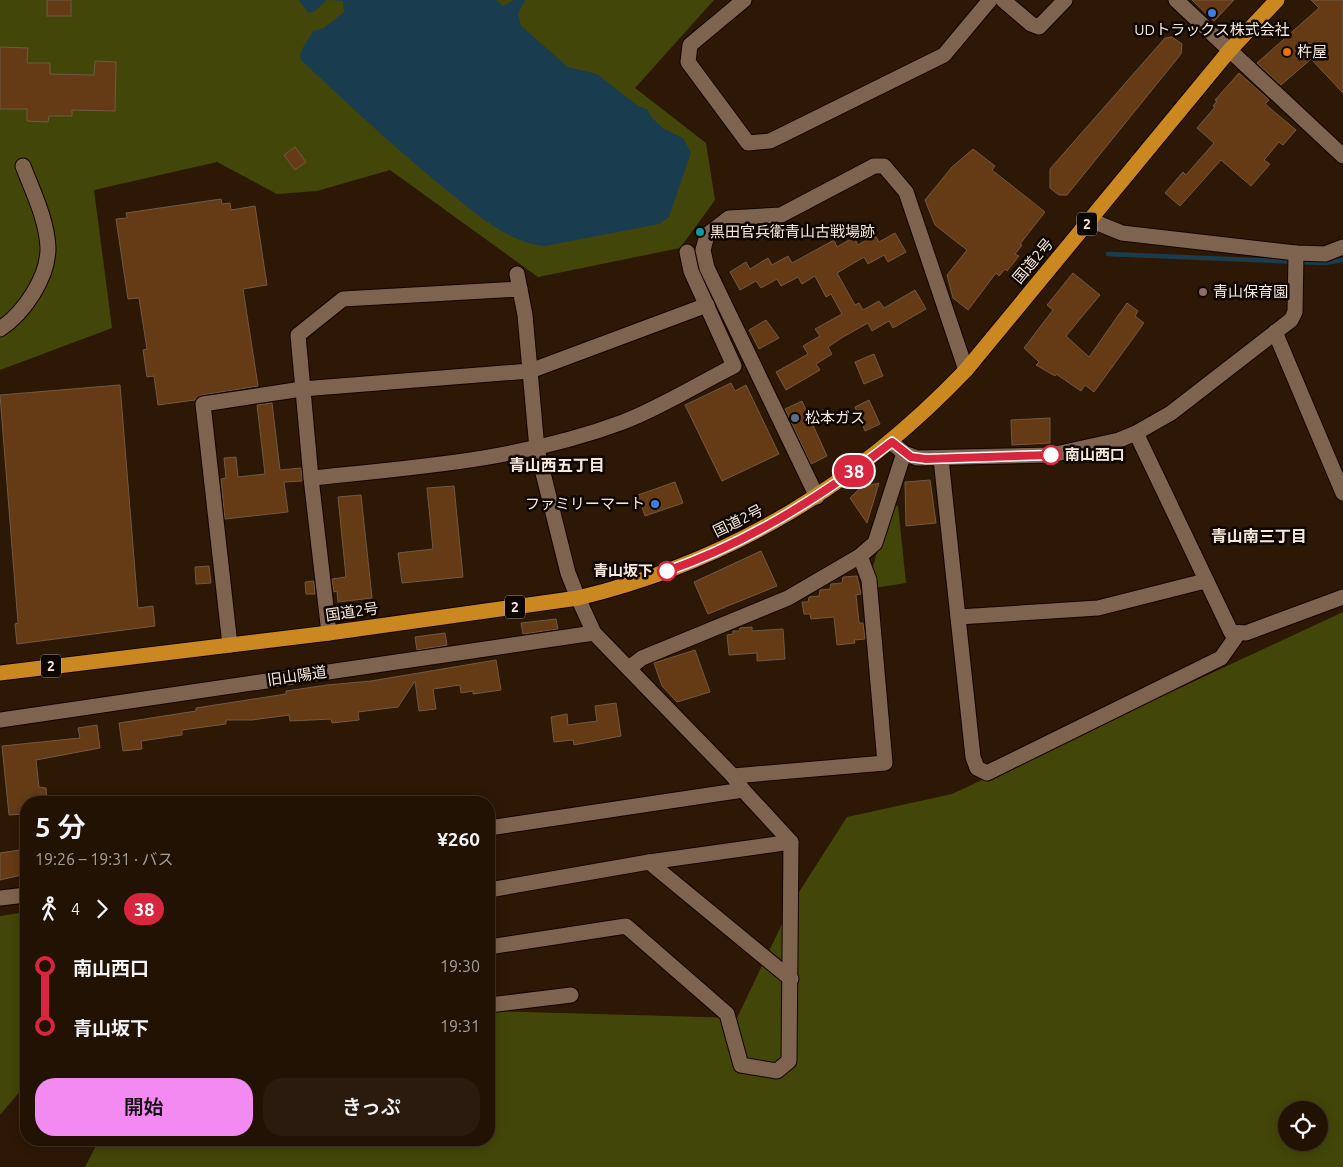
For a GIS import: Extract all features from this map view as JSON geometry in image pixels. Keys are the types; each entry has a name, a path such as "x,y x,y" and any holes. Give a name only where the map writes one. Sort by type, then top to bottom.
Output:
{"highway":[{"name":"国道2号","path":"0,673 329,633 578,598 638,581 717,551 778,521 817,497 892,442 966,370 1229,51 1277,0"}],"street":[{"path":"744,0 690,45 688,62 748,143 770,141 944,55 990,0"},
{"path":"1003,0 1031,24 1039,27 1064,0"},
{"path":"1176,0 1343,156"},
{"path":"0,329 10,322 28,301 44,270 48,248 40,212 24,166"},
{"path":"817,497 707,268 703,250 707,235 729,218 781,215 874,166 884,166 906,192 966,370"},
{"path":"1090,220 1122,233 1296,253 1325,254 1343,247"},
{"path":"311,478 452,463 537,449 624,421 734,366 691,271 687,252"},
{"path":"892,442 904,453 917,458 942,460 1051,455 1100,446 1136,433 1171,413 1291,320 1296,312 1296,253"},
{"path":"495,946 626,926 727,1014 741,1066 777,1071 789,1061 791,842 742,790 733,776 594,633 568,574 537,449 530,372 517,274"},
{"path":"329,633 311,478 298,335 343,300 520,289"},
{"path":"230,645 203,404 302,389 530,372 707,305"},
{"path":"1275,332 1343,493"},
{"path":"1136,433 1231,632 1238,634 1246,633 1343,597"},
{"path":"629,668 642,658 788,598 860,556 875,543 904,453"},
{"path":"942,460 973,757 977,768 987,773 1221,658 1238,634"},
{"path":"733,776 884,763 869,580 860,556"},
{"path":"958,617 1098,608 1206,581"},
{"name":"旧山陽道","path":"0,720 594,633"},
{"path":"495,827 742,790"},
{"path":"495,889 649,862 791,842"},
{"path":"649,862 791,980"},
{"path":"0,898 20,896"},
{"path":"495,1003 571,995"}],"shaded area":[{"path":"0,0 714,0 635,88 706,143 715,200 680,248 538,277 390,170 317,191 277,194 217,162 94,190 112,328 0,370"},
{"path":"892,506 898,506 906,583 874,588 873,566"},
{"path":"1343,612 1343,1167 85,1167 96,1146 495,1146 495,1011 737,1018 792,903 847,817 952,794"},
{"path":"20,913 20,1091 0,1115 0,916"}],"water":[{"path":"299,0 327,0 315,11 308,13"},
{"path":"330,0 496,0 503,6 514,0 525,0 518,14 521,26 568,67 597,74 638,106 647,109 652,118 664,129 683,138 691,153 669,217 659,224 545,246 519,240 494,227 412,161 300,59 301,51 313,31 324,28 344,12 343,1"}],"building":[{"path":"47,0 71,0 71,16 47,16"},
{"name":"UDトラックス株式会社","path":"1192,0 1234,0 1214,21"},
{"path":"1311,0 1343,0 1343,93 1311,59 1281,85 1257,63 1319,8"},
{"path":"1172,37 1182,44 1181,54 1067,195 1059,195 1050,188 1050,169 1165,38"},
{"path":"0,47 28,48 27,63 50,63 50,74 94,75 95,61 116,62 115,111 72,110 72,116 49,116 48,122 27,121 27,109 0,109"},
{"path":"1239,73 1269,100 1265,104 1296,130 1283,145 1279,142 1264,160 1270,164 1251,186 1221,160 1180,206 1165,193 1183,172 1186,175 1214,143 1197,128 1215,107 1213,106 1217,101 1215,100"},
{"path":"295,147 306,162 295,170 284,155"},
{"path":"973,149 995,166 992,170 1045,212 1020,244 1022,245 1015,254 1019,256 1007,271 1005,269 999,276 996,273 968,310 953,298 947,275 967,250 935,225 925,200 952,167"},
{"path":"221,199 222,204 230,203 231,210 255,206 267,285 243,289 258,386 202,395 195,400 158,405 154,376 147,377 143,350 147,349 139,298 128,299 116,219 127,218 126,213"},
{"path":"895,233 906,252 888,262 884,255 868,264 864,257 837,273 855,305 859,303 863,310 879,301 884,308 915,290 926,309 893,328 889,321 872,331 868,323 843,337 828,347 832,354 816,364 820,370 786,390 776,372 808,354 803,346 820,336 815,329 842,314 831,294 826,297 815,276 802,284 798,277 781,286 777,279 761,288 756,281 740,290 730,272 746,262 750,269 768,258 772,265 788,256 792,263 834,240 837,247 854,237 858,245 875,235 879,242"},
{"path":"1073,273 1100,295 1066,336 1089,357 1127,303 1138,311 1135,316 1144,323 1094,392 1085,385 1081,391 1056,374 1055,376 1036,365 1039,362 1024,348 1053,310 1047,305"},
{"path":"766,320 779,338 759,349 749,330"},
{"path":"874,354 883,376 864,384 855,362"},
{"path":"731,383 735,391 746,385 779,454 722,481 685,405"},
{"path":"120,385 138,608 153,606 155,626 17,644 15,624 18,623 0,395"},
{"path":"869,400 880,424 865,431 855,407"},
{"path":"802,401 827,456 811,464 785,409"},
{"path":"272,403 280,470 301,468 302,481 284,482 288,512 225,519 221,479 226,478 224,458 236,457 238,477 265,474 257,405"},
{"path":"1050,418 1050,443 1012,445 1011,420"},
{"path":"930,480 936,523 906,526 905,482"},
{"path":"675,482 683,503 645,516 638,495"},
{"path":"879,483 867,523 850,498 861,487"},
{"path":"454,486 463,577 402,583 398,553 433,549 427,488"},
{"path":"361,495 372,598 338,602 337,591 334,592 332,579 346,577 338,497"},
{"path":"761,551 777,586 708,614 694,582"},
{"path":"209,566 211,583 196,584 195,567"},
{"path":"857,576 861,594 856,595 859,623 863,623 865,639 854,640 855,643 837,645 834,617 811,619 810,614 804,614 802,602 808,602 809,597 819,596 820,590 830,589 831,584 842,583 843,577"},
{"path":"314,581 315,594 306,594 305,582"},
{"path":"556,619 558,629 523,634 521,623"},
{"path":"752,627 752,631 783,629 785,659 757,661 757,653 729,655 727,635 733,634 733,631 739,631 740,628"},
{"path":"445,633 447,645 417,650 415,637"},
{"path":"695,650 710,692 677,702 662,686 654,663"},
{"path":"496,660 501,690 473,694 473,691 461,693 460,685 433,689 436,709 419,711 415,681 398,707 358,712 359,720 332,723 331,719 290,721 289,715 252,720 226,720 226,724 182,730 182,735 141,741 142,749 123,751 119,723 196,711 196,708 286,694 286,691 371,681"},
{"path":"616,703 621,736 574,745 573,740 554,742 551,717 567,714 568,725 597,721 595,706"},
{"path":"97,725 100,748 36,760 39,787 46,788 47,796 20,796 20,814 9,815 2,746 80,738 78,728"},
{"path":"20,850 20,875 0,880 0,853"}],"waterway":[{"path":"1108,254 1325,263 1343,260"}],"bus line":[{"name":"38","path":"667,571 734,544 778,521 855,471 892,442 911,457 926,459 1017,458 1051,455"}],"place":[{"name":"UDトラックス株式会社","path":"1212,13"},
{"name":"杵屋","path":"1287,52"},
{"name":"黒田官兵衛青山古戦場跡","path":"700,232"},
{"name":"青山保育園","path":"1203,292"},
{"name":"松本ガス","path":"795,418"},
{"name":"南山西口","path":"1051,455"},
{"name":"ファミリーマート","path":"655,504"},
{"name":"青山坂下","path":"667,571"}],"district":[{"name":"青山西五丁目","path":"557,465"},
{"name":"青山南三丁目","path":"1259,536"}]}
